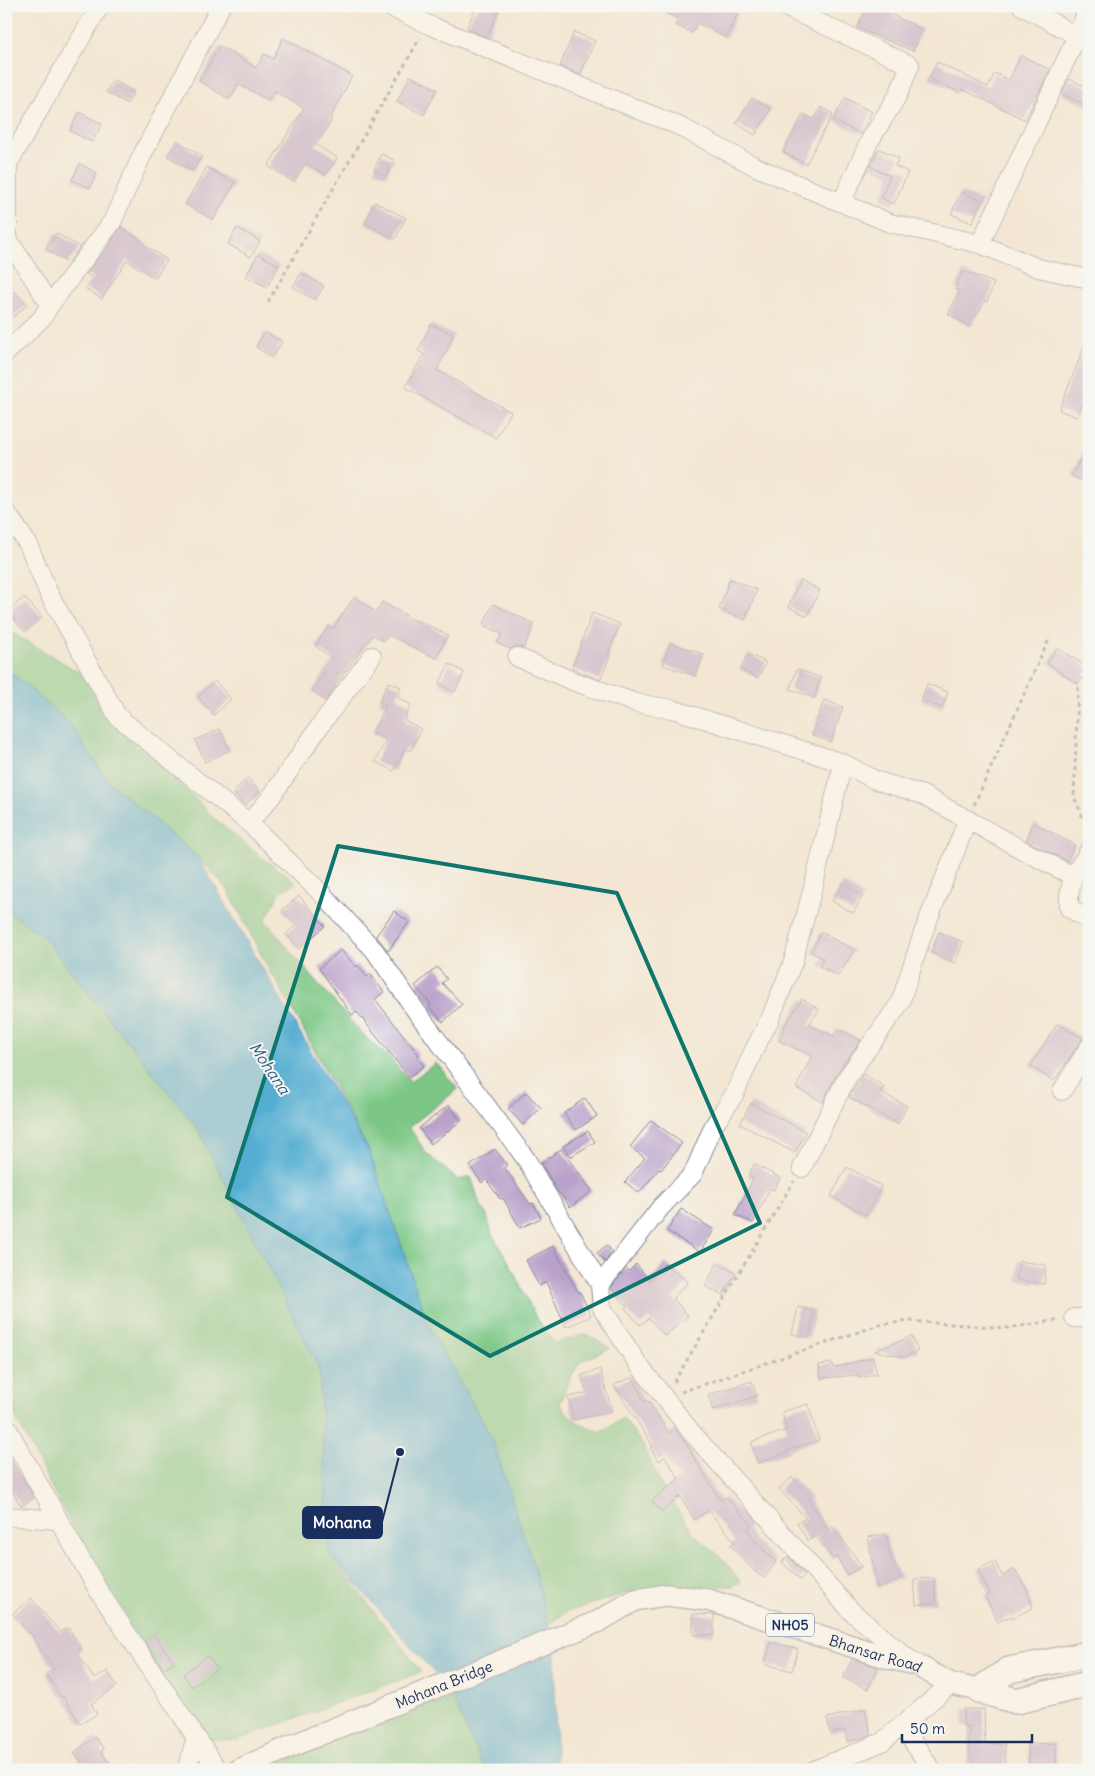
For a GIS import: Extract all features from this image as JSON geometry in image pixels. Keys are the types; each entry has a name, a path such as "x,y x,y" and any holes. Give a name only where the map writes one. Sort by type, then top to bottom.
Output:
{"highway":[{"path":"979,1690 1009,1670 1089,1654"},
{"name":"NH05","path":"979,1690 1016,1701 1089,1684"}],"main road":[{"name":"Bhansar Road","path":"599,1621 635,1600 666,1595 708,1600 889,1658 915,1664 951,1684 979,1690"},
{"name":"Mohana Bridge","path":"239,1770 289,1747 599,1621"}],"street":[{"path":"50,305 8,239 8,164 100,6"},
{"path":"6,352 42,318 112,222 143,153 222,6"},
{"path":"388,6 679,126 756,167 890,223 980,244 1038,268 1089,279"},
{"path":"783,6 910,65 898,95 869,142 842,202"},
{"path":"1022,6 1083,38"},
{"path":"980,244 1083,38 1089,6"},
{"path":"6,512 28,544 50,594 118,718 249,823 323,894 375,951 416,1011 526,1159 600,1285 602,1308 638,1364 692,1433 853,1613 915,1664"},
{"path":"249,823 271,797 322,723 372,656"},
{"path":"517,657 575,682 636,703 672,709 843,763 875,780 924,795 1073,876"},
{"path":"600,1285 660,1207 693,1174 714,1125 734,1095 770,1019 793,962 843,763"},
{"path":"802,1168 846,1079 900,1004 923,933 968,819"},
{"path":"1089,851 1073,876 1069,895 1069,908 1089,920"},
{"path":"1062,1091 1089,1047"},
{"path":"6,1426 57,1520 98,1590 218,1770"},
{"path":"6,1516 57,1520"},
{"path":"814,1770 882,1742 951,1684"},
{"path":"902,1726 932,1770"},
{"path":"186,1770 196,1738"}],"path":[{"path":"268,302 429,24"},
{"path":"968,819 1050,637"},
{"path":"1078,687 1074,797 1084,820 1089,820"},
{"path":"664,1398 802,1168"},
{"path":"664,1398 879,1325 909,1321 1008,1328 1082,1318"}],"highlighted area":[{"path":"338,846 617,893 760,1223 490,1356 227,1197"}],"green space":[{"path":"6,625 9,631 84,675 120,731 168,771 218,822 279,871 282,870 296,883 281,891 265,920 357,1028 389,1057 410,1082 436,1063 458,1089 409,1127 426,1153 458,1180 471,1177 480,1205 486,1213 492,1234 510,1264 535,1316 555,1343 586,1334 610,1348 580,1362 568,1382 560,1404 573,1420 601,1432 623,1418 642,1444 661,1485 693,1533 723,1559 741,1582 732,1586 679,1586 633,1591 567,1612 548,1624 533,1564 492,1439 429,1327 369,1151 273,974 272,976 228,890 198,857 107,780 69,723 6,668"},
{"path":"6,910 42,935 198,1129 319,1368 329,1553 421,1672 237,1740 184,1739 6,1399"},
{"path":"449,1690 485,1770 275,1770 280,1763"}],"water":[{"path":"6,668 69,723 107,780 198,857 369,1151 429,1327 492,1439 533,1564 555,1651 556,1770 485,1770 449,1690 329,1553 319,1368 198,1129 42,935 6,910"}],"building":[{"path":"479,6 501,6 487,37 467,28 474,11 476,12"},
{"path":"651,6 725,6 738,13 726,38 697,23 692,33 675,25 678,19"},
{"path":"867,6 873,6 922,29 913,51 857,28"},
{"path":"574,32 595,41 580,75 560,66"},
{"path":"283,38 352,76 330,119 332,120 316,145 337,158 326,175 306,163 294,182 268,166 304,108 274,91 268,100 238,84 229,99 199,81 220,46 256,68 264,54 273,59"},
{"path":"1021,55 1050,70 1025,120 962,89 960,93 929,78 937,62 988,87 995,73 1009,80"},
{"path":"410,76 437,89 424,115 397,101"},
{"path":"1069,79 1089,88 1089,107 1062,94"},
{"path":"113,80 134,92 127,104 106,92"},
{"path":"752,98 771,109 755,135 736,123"},
{"path":"845,98 872,112 861,134 833,120"},
{"path":"821,107 833,114 806,164 783,152 803,114 814,119"},
{"path":"79,112 102,124 92,142 70,131"},
{"path":"177,141 202,156 193,171 167,156"},
{"path":"879,149 899,158 895,166 908,172 894,204 881,198 890,176 870,166"},
{"path":"381,154 394,160 386,176 374,170"},
{"path":"80,164 97,173 90,188 72,180"},
{"path":"207,167 235,183 213,220 185,204"},
{"path":"961,192 982,201 972,223 951,214"},
{"path":"375,202 406,218 395,239 365,223"},
{"path":"121,227 167,260 155,278 127,260 102,299 86,289 93,278 86,274 98,258 100,259"},
{"path":"237,228 260,241 251,257 228,244"},
{"path":"56,233 80,247 68,263 46,249"},
{"path":"258,254 279,265 267,287 246,276"},
{"path":"963,271 994,283 987,302 985,301 970,327 948,314 960,291 955,289"},
{"path":"301,273 324,286 315,300 293,287"},
{"path":"14,291 27,305 6,323 6,298"},
{"path":"431,324 454,335 437,370 511,412 496,438 405,387 424,354 418,351"},
{"path":"265,332 282,342 272,358 256,347"},
{"path":"1088,337 1089,388 1077,417 1059,410"},
{"path":"1089,440 1089,484 1072,476"},
{"path":"730,579 757,590 745,620 719,609"},
{"path":"800,580 820,590 807,616 788,607"},
{"path":"24,597 42,617 25,632 8,612"},
{"path":"354,597 376,612 382,602 418,622 448,635 436,658 388,635 384,641 373,635 325,701 312,691 334,659 315,646 329,626 333,629"},
{"path":"493,604 534,624 524,648 516,646 510,649 497,643 502,634 483,625"},
{"path":"592,613 620,624 600,680 572,668"},
{"path":"670,643 704,654 696,676 663,665"},
{"path":"1057,648 1089,668 1078,684 1047,663"},
{"path":"748,654 766,662 758,678 740,670"},
{"path":"449,664 464,672 455,692 439,684"},
{"path":"797,669 821,678 814,698 790,689"},
{"path":"215,681 231,699 214,715 198,697"},
{"path":"388,682 401,687 397,697 411,705 404,720 421,729 411,750 405,748 394,771 375,762 386,739 372,733 386,705 379,702"},
{"path":"927,684 948,692 942,708 921,700"},
{"path":"824,700 843,707 831,742 812,735"},
{"path":"220,729 230,750 205,762 195,740"},
{"path":"248,778 260,792 245,805 233,792"},
{"path":"1034,823 1075,845 1067,861 1026,840"},
{"path":"843,883 863,896 853,913 832,901"},
{"path":"299,896 325,926 299,949 286,934 296,925 282,910"},
{"path":"394,911 409,922 388,951 376,936"},
{"path":"821,932 854,950 838,976 819,966 823,958 811,952"},
{"path":"939,932 963,942 955,963 931,953"},
{"path":"341,950 356,967 358,965 367,977 370,974 384,992 375,999 419,1055 416,1057 424,1066 409,1077 357,1012 352,1015 319,968"},
{"path":"437,967 447,979 442,983 462,1004 443,1022 429,1007 431,1004 415,986"},
{"path":"802,999 819,1009 809,1025 834,1036 838,1029 861,1040 837,1073 823,1102 796,1088 812,1056 779,1041 786,1024"},
{"path":"1057,1024 1083,1038 1054,1081 1030,1066"},
{"path":"863,1074 884,1086 880,1092 907,1106 898,1124 849,1097"},
{"path":"526,1092 541,1108 523,1125 508,1109"},
{"path":"585,1098 597,1116 576,1130 564,1113"},
{"path":"751,1103 806,1132 795,1153 740,1124"},
{"path":"449,1105 461,1121 431,1144 419,1128"},
{"path":"651,1120 682,1143 661,1170 659,1169 639,1193 625,1182 645,1158 630,1147"},
{"path":"588,1131 595,1142 570,1157 563,1146"},
{"path":"495,1149 507,1165 504,1167 530,1204 533,1203 541,1218 520,1228 503,1198 500,1199 486,1179 482,1183 470,1166"},
{"path":"561,1149 592,1191 570,1207 556,1189 541,1163"},
{"path":"754,1164 780,1178 774,1190 770,1188 753,1223 735,1215 753,1179 748,1176"},
{"path":"847,1167 881,1186 866,1215 831,1196"},
{"path":"681,1209 714,1230 700,1252 667,1231"},
{"path":"607,1245 612,1252 605,1262 597,1253"},
{"path":"553,1246 578,1292 580,1292 591,1316 566,1327 546,1282 539,1286 526,1260"},
{"path":"1019,1261 1046,1265 1044,1284 1017,1280"},
{"path":"665,1263 688,1282 673,1298 688,1316 665,1336 649,1318 640,1325 611,1288 626,1268 629,1271 636,1264 650,1281"},
{"path":"717,1263 736,1273 723,1295 705,1286"},
{"path":"798,1307 815,1311 809,1338 792,1334"},
{"path":"912,1336 918,1351 905,1357 875,1351"},
{"path":"873,1357 877,1374 859,1378 858,1375 821,1378 819,1365 832,1363 833,1368"},
{"path":"600,1369 612,1411 574,1420 568,1397 587,1393 581,1376"},
{"path":"633,1377 644,1402 647,1400 669,1433 675,1429 692,1452 721,1501 726,1497 752,1525 747,1529 757,1543 776,1562 764,1578 755,1572 730,1545 735,1542 709,1511 694,1519 680,1496 662,1512 652,1501 679,1478 665,1457 659,1461 650,1448 653,1446 614,1385"},
{"path":"752,1381 757,1396 713,1410 708,1395"},
{"path":"808,1404 819,1440 788,1450 789,1452 758,1463 751,1442 787,1430 782,1412"},
{"path":"6,1452 34,1498 21,1506 12,1491 6,1495"},
{"path":"792,1477 811,1498 809,1500 828,1530 833,1527 862,1566 847,1575 837,1557 833,1559 816,1536 808,1541 797,1523 806,1518 779,1489"},
{"path":"886,1534 890,1556 901,1578 877,1588 868,1537"},
{"path":"788,1556 805,1575 800,1580 782,1562"},
{"path":"995,1561 1002,1576 1015,1569 1027,1590 1033,1608 998,1622 985,1596 990,1594 978,1569"},
{"path":"934,1578 936,1603 916,1605 914,1579"},
{"path":"31,1598 60,1632 68,1627 82,1649 77,1652 94,1679 107,1671 117,1686 91,1704 97,1714 80,1724 63,1696 61,1697 46,1674 54,1669 30,1632 28,1633 12,1614"},
{"path":"693,1614 714,1615 714,1635 693,1635"},
{"path":"154,1635 174,1662 164,1669 145,1642"},
{"path":"771,1642 798,1649 792,1671 765,1664"},
{"path":"208,1656 217,1669 192,1687 183,1674"},
{"path":"852,1659 878,1667 868,1689 843,1678"},
{"path":"865,1709 871,1735 848,1742 845,1730 830,1733 827,1718"},
{"path":"964,1709 984,1709 985,1744 1005,1744 1005,1767 969,1767 969,1726 963,1726"},
{"path":"95,1737 104,1749 101,1751 114,1770 87,1770 74,1753"},
{"path":"1055,1743 1057,1770 1030,1770 1027,1744"}],"place":[{"name":"Mohana","path":"400,1452"}]}
